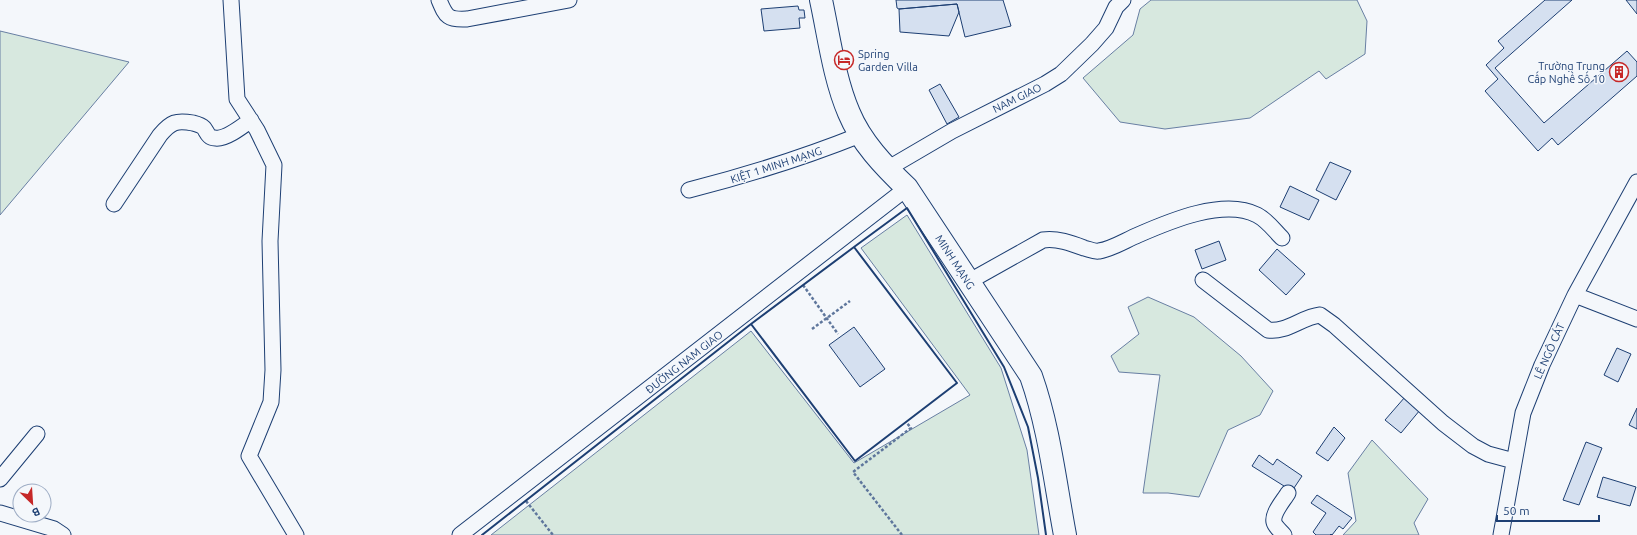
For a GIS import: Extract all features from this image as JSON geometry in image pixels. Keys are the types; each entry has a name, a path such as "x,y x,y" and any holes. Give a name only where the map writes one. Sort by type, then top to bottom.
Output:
{"highway":[{"name":"MINH MẠNG","path":"821,0 838,80 849,113 860,134 887,169 907,188 1031,376 1038,396 1044,422 1065,535"}],"street":[{"path":"231,0 237,98 251,120 274,165 270,241 273,370 271,402 249,456 296,535"},
{"path":"439,0 448,18 454,20 479,17 569,0"},
{"name":"NAM GIAO","path":"887,169 952,131 1045,84 1061,74 1106,28 1116,7 1123,0"},
{"path":"114,204 160,135 169,125 175,122 184,121 198,124 204,128 210,137 216,139 237,129 251,120"},
{"name":"KIỆT 1 MINH MẠNG","path":"689,190 731,179 817,152 860,134"},
{"name":"LÊ NGÔ CÁT","path":"1501,535 1523,413 1542,365 1575,295 1637,182"},
{"name":"ĐƯỜNG NAM GIAO","path":"460,535 907,188"},
{"path":"968,282 1043,240 1053,238 1097,252 1165,223 1226,208 1243,210 1256,214 1265,220 1282,238"},
{"path":"1202,280 1268,330 1277,332 1313,316 1320,315 1334,325 1443,423 1473,446 1488,454 1514,461"},
{"path":"1575,295 1637,319"},
{"path":"0,479 37,434"},
{"path":"1284,535 1276,527 1274,515 1288,493"},
{"path":"0,513 54,529 63,535"}],"path":[{"path":"795,275 838,334"},
{"path":"812,329 850,300"},
{"path":"902,535 853,472 911,428 906,422"},
{"path":"518,491 553,535"}],"shaded area":[{"path":"1151,0 1357,0 1367,21 1365,54 1326,79 1319,71 1250,118 1165,129 1120,122 1083,78 1133,35 1140,9"},
{"path":"0,31 129,62 0,215"},
{"path":"907,215 1001,368 1027,450 1039,535 491,535 751,331 854,463 970,395 861,248"},
{"path":"1148,297 1194,317 1241,356 1273,391 1260,415 1228,430 1199,497 1168,493 1143,493 1160,375 1119,372 1111,356 1139,334 1128,307"},
{"path":"1372,440 1428,499 1414,523 1419,535 1343,535 1356,521 1348,473"}],"building":[{"path":"896,0 1003,0 1011,26 965,37 957,4 899,9 897,8"},
{"name":"Trường Trung Cấp Nghề Số 10","path":"1545,0 1572,0 1495,68 1544,123 1627,51 1637,62 1637,76 1558,145 1552,138 1538,151 1485,91 1498,79 1486,65 1504,48 1498,41"},
{"path":"1626,0 1637,0 1637,14"},
{"path":"957,4 959,12 949,36 900,32 899,9"},
{"path":"798,6 799,10 804,10 805,18 799,18 800,28 764,31 761,9"},
{"path":"940,84 959,117 947,124 929,90"},
{"path":"1330,162 1351,171 1336,200 1316,190"},
{"path":"1290,186 1319,200 1309,220 1280,207"},
{"path":"1219,241 1226,260 1202,269 1195,250"},
{"path":"1277,249 1305,274 1286,295 1259,270"},
{"path":"854,327 885,369 860,387 829,345"},
{"path":"1617,348 1631,354 1618,382 1604,375"},
{"path":"1405,397 1420,410 1401,433 1385,420"},
{"path":"1637,408 1637,429 1629,425"},
{"path":"1334,427 1345,438 1328,461 1316,453"},
{"path":"1586,442 1602,448 1579,505 1563,500"},
{"path":"1259,455 1273,465 1277,459 1302,476 1292,491 1252,466"},
{"path":"1603,477 1636,487 1630,506 1597,497"},
{"path":"1317,495 1352,518 1343,529 1339,526 1332,535 1316,535 1313,532 1326,513 1311,503"}],"wall":[{"path":"482,535 751,324 855,461 957,383 854,247 907,208 1004,367 1028,427 1038,478 1046,535"},
{"path":"751,324 854,247"}],"place":[{"name":"Spring Garden Villa","path":"844,60"},
{"name":"Trường Trung Cấp Nghề Số 10","path":"1619,72"}]}
